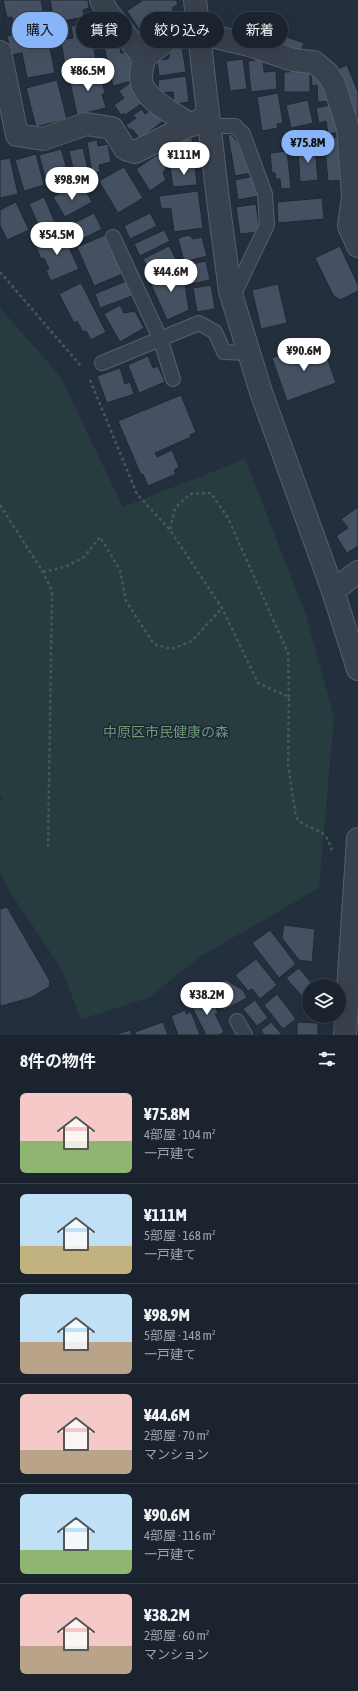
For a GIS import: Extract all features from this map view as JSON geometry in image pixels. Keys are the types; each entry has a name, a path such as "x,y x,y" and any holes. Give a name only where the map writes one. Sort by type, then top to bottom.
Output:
{"street":[{"path":"101,0 107,11 144,58"},
{"path":"224,31 250,45 293,60 314,62 327,73 334,84 348,128 355,196 349,226 358,246"},
{"path":"157,48 144,58 140,78 145,90 158,105 203,122"},
{"path":"199,48 203,122 219,208 232,298 248,353 333,591 358,669"},
{"path":"0,52 17,135 43,139 86,124 112,128 125,149 135,152 203,122"},
{"path":"333,591 358,572"},
{"path":"345,1035 352,1004 354,876 358,848"}],"lane":[{"path":"203,122 235,126 243,134 265,194 266,224 232,298"},
{"path":"113,237 160,338 173,379"},
{"path":"102,363 199,323 215,332 224,352 248,353"},
{"path":"237,1021 245,1035"}],"path":[{"path":"0,272 87,372 137,494 170,530 222,608 258,683 289,696"},
{"path":"87,372 102,363"},
{"path":"170,530 175,508 190,494 211,493 228,518 288,653 288,766 296,817 301,824 320,831 326,837 338,862 354,876"},
{"path":"0,505 43,572 52,592 48,849"},
{"path":"43,572 65,567 84,557 100,537 120,570 126,601 154,644 172,649 192,641 222,608"}],"green space":[{"name":"中原区市民健康の森","path":"0,308 60,376 123,507 245,459 305,612 334,717 319,888 201,956 148,998 81,1019 61,968 8,889 0,871 0,803 2,797 0,796"}],"building":[{"path":"3,0 41,0 43,12 12,12 12,17 7,18"},
{"path":"50,0 88,0 89,8 83,10 83,12 76,12 76,19 68,20 68,12 52,12"},
{"path":"143,0 176,0 178,4 172,8 174,12 140,12 140,30 132,18 132,12 127,11"},
{"path":"76,25 76,48 94,48 97,67 66,72 62,48 68,48 68,39 73,38 71,26"},
{"path":"12,35 12,48 50,48 55,73 27,78 22,53 11,55 7,36"},
{"path":"288,37 304,43 298,58 269,48 288,48"},
{"path":"104,48 120,48 121,53 129,52 135,80 113,86"},
{"path":"171,48 182,48 186,72 159,76 157,60 168,59"},
{"path":"243,59 247,89 230,91 226,61"},
{"path":"263,59 264,72 276,71 277,89 251,92 248,61"},
{"path":"347,65 358,92 358,114 352,116 333,71"},
{"path":"100,70 105,94 102,94 106,108 77,115 69,77"},
{"path":"310,71 310,92 284,92 284,72"},
{"path":"319,73 331,101 318,102 317,85 312,86 311,75"},
{"path":"186,76 189,102 174,104 173,92 159,93 158,80"},
{"path":"57,80 67,119 36,127 26,88"},
{"path":"130,83 147,100 125,115 124,113 121,115 114,105 124,98 119,91"},
{"path":"278,93 283,123 277,124 278,128 262,131 257,97"},
{"path":"308,100 313,123 291,128 286,105"},
{"path":"334,104 339,132 328,134 326,121 319,123 316,108"},
{"path":"153,108 163,121 140,139 132,129 130,130 126,125 136,118 133,115 142,109 145,114"},
{"path":"231,134 237,141 251,173 235,176 228,135"},
{"path":"340,137 344,180 328,181 324,138"},
{"path":"186,138 192,138 194,160 169,163 168,149"},
{"path":"97,140 98,146 108,144 111,162 99,165 100,172 92,173 87,142"},
{"path":"315,147 318,180 300,182 298,148"},
{"path":"83,148 90,178 76,182 69,151"},
{"path":"61,149 69,176 47,183 39,155"},
{"path":"287,151 291,188 281,189 280,179 276,179 275,173 272,173 270,153"},
{"path":"36,154 44,185 24,191 15,160"},
{"path":"157,155 166,168 163,173 166,180 150,191 136,169"},
{"path":"10,158 18,194 0,198 0,160"},
{"path":"195,164 197,185 173,187 170,167"},
{"path":"124,167 143,198 118,213 99,181"},
{"path":"254,176 258,196 238,200 235,180"},
{"path":"71,187 75,194 82,190 83,193 86,191 92,202 65,217 53,197"},
{"path":"198,191 203,228 174,232 171,209 161,208 159,196"},
{"path":"44,197 57,227 42,233 29,204"},
{"path":"322,198 324,219 278,223 277,202"},
{"path":"16,202 29,230 7,240 0,225 0,210"},
{"path":"256,204 260,232 240,234 236,207"},
{"path":"94,213 102,229 76,242 68,226"},
{"path":"150,213 157,226 130,239 124,226"},
{"path":"164,230 170,241 140,256 134,244"},
{"path":"62,232 79,269 51,281 46,271 49,269 44,258 41,259 35,244"},
{"path":"105,235 122,274 94,286 77,247"},
{"path":"189,235 193,239 202,237 207,256 184,262 178,238"},
{"path":"169,246 177,261 150,274 143,259"},
{"path":"340,246 358,285 358,291 340,300 333,295 315,258"},
{"path":"206,261 210,280 191,284 187,265"},
{"path":"178,267 185,284 189,310 167,320 149,280"},
{"path":"126,281 132,296 100,308 95,294"},
{"path":"81,283 106,332 91,340 86,331 83,332 77,321 74,323 59,294"},
{"path":"278,284 287,323 261,329 252,290"},
{"path":"211,285 215,309 197,312 193,288"},
{"path":"120,305 124,313 135,311 144,328 120,342 104,314"},
{"path":"323,346 336,383 287,401 272,358 296,349 298,355"},
{"path":"148,356 153,368 158,366 165,382 139,393 128,365"},
{"path":"120,368 125,384 130,382 134,394 107,403 97,376"},
{"path":"181,395 196,432 190,435 191,437 155,453 157,457 172,450 179,467 174,470 176,474 148,486 143,474 141,475 118,421"},
{"path":"358,507 358,546 347,553 336,536 348,528 341,519"},
{"path":"7,907 50,981 49,987 30,998 1,1006 0,909"},
{"path":"284,925 315,929 312,962 299,960 282,938"},
{"path":"270,930 296,964 279,978 252,943"},
{"path":"256,959 277,985 260,999 252,989 248,991 235,975"},
{"path":"299,968 308,979 302,979 302,996 286,978"},
{"path":"226,980 243,990 247,998 224,1010 211,988"},
{"path":"277,994 296,1019 283,1029 264,1005"},
{"path":"206,995 211,1005 214,1003 218,1013 215,1014 224,1032 219,1035 206,1035 190,1003"},
{"path":"255,1000 268,1018 257,1026 243,1009"},
{"path":"185,1010 186,1014 191,1012 200,1035 178,1035 171,1016"},
{"path":"163,1022 168,1035 136,1035 135,1032"},
{"path":"271,1022 282,1035 264,1035 261,1030"},
{"path":"297,1022 318,1023 318,1035 297,1035"},
{"path":"130,1030 132,1035 114,1035"}]}
